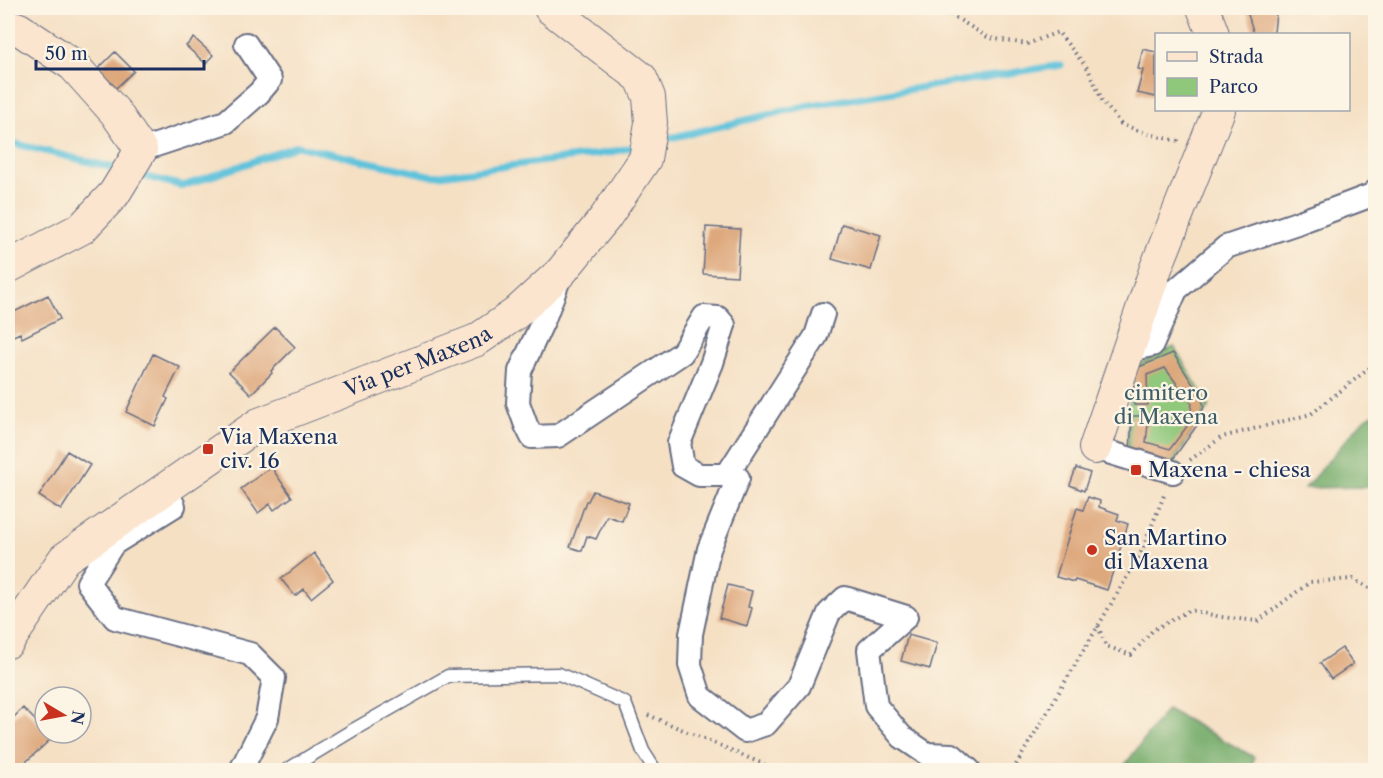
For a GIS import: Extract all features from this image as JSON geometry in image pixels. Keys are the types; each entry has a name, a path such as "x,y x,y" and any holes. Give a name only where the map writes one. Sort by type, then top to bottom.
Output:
{"street":[{"name":"Via per Maxena","path":"8,642 64,559 259,423 477,340 515,315 561,272 605,218 645,159 651,123 649,97 641,78 550,8"},
{"path":"1203,8 1213,33"},
{"path":"8,26 19,29 73,65 114,112 141,150"},
{"path":"8,267 82,228 114,194 141,150 226,122 259,93 270,80 246,44"},
{"path":"1173,472 1095,448 1156,268 1219,111"},
{"path":"1129,350 1152,345 1176,290 1226,247 1308,219 1372,195 1376,191"},
{"path":"561,272 544,319 520,371 518,403 532,437 558,436 682,353 705,317 718,318 724,325 712,363 679,443 683,466 699,475 727,475 738,478 709,549 691,634 690,665 700,696 745,731 766,724 799,686 829,613 845,598 906,617 869,650 876,706 902,738 927,754 952,755 969,771"},
{"path":"727,475 816,336 823,314"},
{"path":"165,489 174,506 113,544 88,583 115,618 250,654 274,678 267,718 242,771"}],"lane":[{"path":"288,771 353,730 448,676 559,674 625,703 643,751 655,771"}],"path":[{"path":"940,8 989,38 1027,44 1058,32 1088,69 1103,102 1121,124 1178,141 1181,150"},
{"path":"1013,771 1140,555 1173,472 1222,437 1311,414 1376,363"},
{"path":"1098,626 1106,646 1131,655 1154,630 1190,610 1221,617 1258,621 1310,582 1353,579 1376,592"},
{"path":"646,714 777,771"}],"green space":[{"name":"cimitero di Maxena","path":"1174,347 1209,406 1170,468 1127,454 1131,368"},
{"path":"1375,413 1375,487 1305,488 1364,419"},
{"path":"1167,709 1254,757 1251,770 1121,770"}],"building":[{"path":"1246,8 1275,8 1274,32 1254,33"},
{"path":"194,38 213,55 206,64 186,46"},
{"path":"1143,49 1155,52 1155,97 1137,93 1143,70 1138,69"},
{"path":"115,52 134,71 116,88 98,69"},
{"path":"842,224 881,235 871,270 832,259"},
{"path":"706,227 740,229 737,276 703,274"},
{"path":"48,295 60,319 22,338 20,333 11,337 8,330 8,315"},
{"path":"275,327 295,347 251,394 229,372"},
{"path":"1173,353 1201,397 1204,406 1198,424 1168,466 1130,452 1132,416 1149,416 1146,442 1170,449 1188,425 1192,404 1165,368 1147,375 1148,405 1134,405 1134,369"},
{"path":"153,354 180,367 165,397 168,399 155,426 126,412"},
{"path":"67,451 90,465 61,510 39,496"},
{"path":"271,467 292,497 274,510 270,504 258,513 241,489"},
{"path":"1076,468 1090,473 1084,491 1070,485"},
{"path":"593,491 629,503 622,521 607,516 596,539 587,536 582,551 570,547 586,501"},
{"name":"San Martino di Maxena","path":"1088,497 1100,501 1099,507 1119,514 1117,520 1128,524 1107,590 1056,577 1077,508 1083,510"},
{"path":"314,553 333,580 311,598 304,589 295,596 281,579"},
{"path":"728,585 752,591 748,607 752,608 747,626 719,618"},
{"path":"908,635 937,643 930,669 901,661"},
{"path":"1342,648 1353,664 1331,679 1320,663"},
{"path":"1376,675 1376,693 1374,693 1372,676"},
{"path":"23,708 33,718 33,745 44,745 17,770 8,759 8,723"}],"waterway":[{"path":"657,141 806,106 1061,65"},
{"path":"8,142 118,169"},
{"path":"135,174 183,186 297,146 433,176 607,153 638,146"}],"place":[{"name":"Via Maxena civ. 16","path":"208,449"},
{"name":"Maxena - chiesa","path":"1136,470"},
{"name":"San Martino di Maxena","path":"1092,550"}]}
